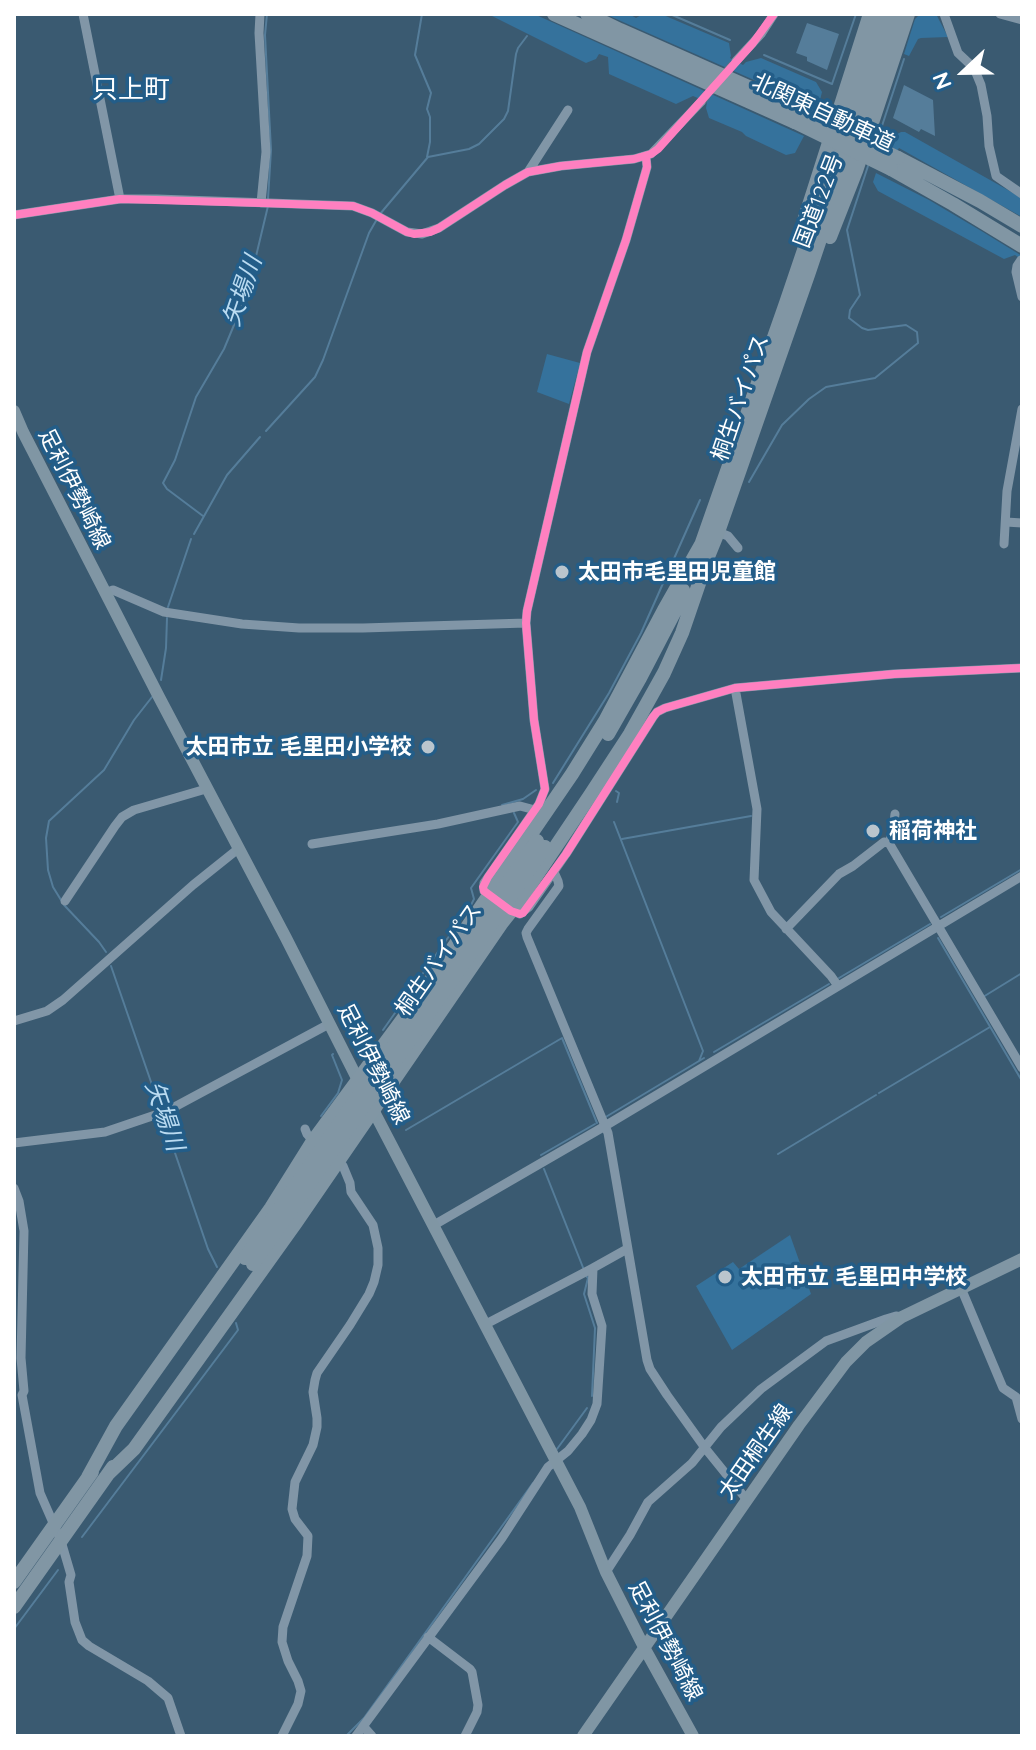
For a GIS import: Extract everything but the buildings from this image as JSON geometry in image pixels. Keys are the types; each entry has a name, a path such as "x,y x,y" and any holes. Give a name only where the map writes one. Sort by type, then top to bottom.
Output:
{"highway":[{"name":"北関東自動車道","path":"554,14 798,116"},
{"name":"北関東自動車道","path":"587,14 980,201 1022,226"},
{"path":"791,306 789,271 870,14"},
{"name":"桐生バイパス","path":"14,1607 109,1473 249,1261 630,717 685,612 718,532 884,14"},
{"name":"桐生バイパス","path":"541,844 628,701 676,609 791,306 896,14"},
{"name":"国道122号","path":"791,306 815,271 845,201 908,14"},
{"name":"北関東自動車道","path":"895,163 1021,253"},
{"path":"88,1477 116,1426 271,1208 309,1135 358,1079 420,996 555,799 605,721 702,543"},
{"path":"109,1473 134,1449 295,1224 630,734 682,633 706,563"},
{"name":"桐生バイパス","path":"14,1582 249,1261"}],"main road":[{"name":"足利伊勢崎線","path":"14,411 206,789 580,1507 606,1572 693,1736"},
{"name":"太田桐生線","path":"583,1736 838,1371 866,1342 902,1317 1022,1259"}],"street":[{"path":"83,14 120,199"},
{"path":"260,14 266,152 261,203"},
{"path":"736,61 761,34 774,14"},
{"path":"944,14 958,53 974,68 981,85 996,176 1022,194"},
{"path":"1000,14 1022,20"},
{"path":"14,215 120,199 353,206 407,232 422,234 439,228 528,172 646,157 658,149 701,102"},
{"path":"528,172 568,110"},
{"path":"646,157 647,167 626,240 587,352 526,623 534,720 545,789 535,810 484,883 484,891 511,911 523,913 554,872 653,717 665,708 735,688 894,674 1022,668"},
{"path":"1021,253 1016,272 1022,297"},
{"path":"1004,544 1007,491 1022,409"},
{"path":"1006,522 1022,523"},
{"path":"718,532 728,536 738,548"},
{"path":"105,593 113,590 168,613 242,624 299,628 526,623"},
{"path":"735,688 757,809 754,880 771,912 838,986"},
{"path":"65,901 115,826 127,814 206,789"},
{"path":"312,844 438,824 520,806 535,810"},
{"path":"895,814 889,843 1022,1068"},
{"path":"786,929 839,874 884,842 889,843"},
{"path":"14,1021 47,1011 63,1000 238,849"},
{"path":"554,872 559,886 526,933 608,1133 644,1349 650,1369 705,1448 747,1500"},
{"path":"434,1225 603,1121 1022,876"},
{"path":"14,1143 105,1132 167,1111 329,1024"},
{"path":"282,1736 301,1691 282,1642 283,1627 307,1556 308,1536 295,1519 292,1509 295,1482 313,1445 317,1427 313,1392 315,1380 369,1294 378,1265 373,1225 351,1192 350,1183 338,1160 309,1135"},
{"path":"14,1188 24,1231 21,1358 24,1391 18,1394 40,1493 61,1541 71,1575 69,1582 75,1622 82,1640 148,1681 168,1698 181,1736"},
{"path":"486,1324 627,1249"},
{"path":"356,1736 502,1538 548,1467 568,1451 591,1420 597,1404 602,1326 587,1271"},
{"path":"961,1288 1003,1388 1016,1397 1022,1419"},
{"path":"606,1572 648,1502 692,1463 721,1427 761,1389 826,1341 886,1319 902,1317"},
{"path":"428,1637 472,1672 478,1705 465,1736"},
{"path":"364,1727 372,1736"}],"shaded area":[{"path":"488,14 534,14 804,136 795,153 786,155 709,118 707,102 693,96 676,104 609,74 608,57 599,54 596,59 586,63"},
{"path":"605,14 629,14 636,18 643,14 661,14 729,43 730,58 743,65 761,58 816,82 822,92 816,110 805,106 806,103"},
{"path":"920,14 936,14 948,37 918,39 909,56 904,54 915,19"},
{"path":"807,23 839,34 827,70 796,53"},
{"path":"904,85 933,100 935,136 921,129 919,132 893,118"},
{"path":"901,132 1022,198 1022,217 899,148 897,151 888,146 892,137"},
{"path":"876,173 983,232 1022,256 1022,260 1015,255 1004,259 878,191 873,182"},
{"path":"547,354 580,363 569,404 537,392"},
{"path":"790,1235 811,1294 732,1350 696,1286 733,1262 739,1269"}],"waterway":[{"name":"矢場川","path":"267,14 265,35 271,150 268,199"},
{"path":"422,14 415,55 431,93 427,109 430,117 427,157"},
{"path":"670,14 730,40"},
{"path":"764,55 832,84 856,14"},
{"path":"380,214 428,157 469,149 479,144 504,119 508,111 516,54 527,36"},
{"path":"877,141 904,59"},
{"path":"749,482 782,425 809,399 826,387 875,378 918,343 917,332 906,325 868,330 849,318 850,310 860,295 847,230 868,166"},
{"name":"矢場川","path":"203,516 163,483 175,460 196,397 224,349 239,313 268,206"},
{"path":"266,431 315,377 377,219"},
{"path":"194,534 227,475 260,437"},
{"path":"14,461 14,478"},
{"path":"553,783 609,693 641,633 700,500"},
{"name":"矢場川","path":"168,607 191,539"},
{"name":"矢場川","path":"161,680 167,618"},
{"name":"矢場川","path":"61,900 48,870 46,838 49,821 104,770 134,720 152,697"},
{"path":"502,805 523,799 536,790"},
{"path":"616,791 619,793 617,802"},
{"path":"383,1030 471,905 474,899 471,888 518,822 514,813"},
{"path":"622,839 751,816"},
{"path":"614,822 703,1051 699,1061"},
{"path":"941,917 1022,869"},
{"name":"矢場川","path":"64,905 106,952"},
{"path":"839,978 930,924"},
{"path":"938,938 1022,1081"},
{"name":"矢場川","path":"111,966 160,1108"},
{"path":"983,997 1022,973"},
{"path":"714,1052 829,984"},
{"path":"879,1093 990,1027"},
{"path":"406,1130 562,1038 597,1123"},
{"path":"321,1116 338,1093 342,1080 333,1054"},
{"path":"604,1118 704,1058"},
{"path":"778,1154 876,1095"},
{"name":"矢場川","path":"163,1118 217,1267"},
{"path":"541,1155 595,1124"},
{"path":"544,1169 584,1270"},
{"path":"586,1276 584,1294 595,1328 592,1396"},
{"name":"矢場川","path":"82,1537 238,1330 236,1323"},
{"path":"557,1449 587,1408"},
{"path":"346,1736 364,1718 533,1483"},
{"name":"矢場川","path":"14,1629 58,1570"}],"tunnel":[{"path":"701,102 736,61"}],"cycle path":[{"path":"14,215 120,199 353,206 407,232 430,232 528,172 634,159 651,154 753,43 774,14"},
{"path":"646,157 647,167 626,240 587,352 527,611 534,720 545,789 539,804 488,877 484,891 511,911 523,913 566,854 653,717 665,708 735,688 894,674 1022,668"}],"place":[{"name":"太田市毛里田児童館","path":"562,572"},
{"name":"太田市立 毛里田小学校","path":"428,747"},
{"name":"稲荷神社","path":"873,831"},
{"name":"太田市立 毛里田中学校","path":"725,1277"}],"district":[{"name":"只上町","path":"131,90"}]}
